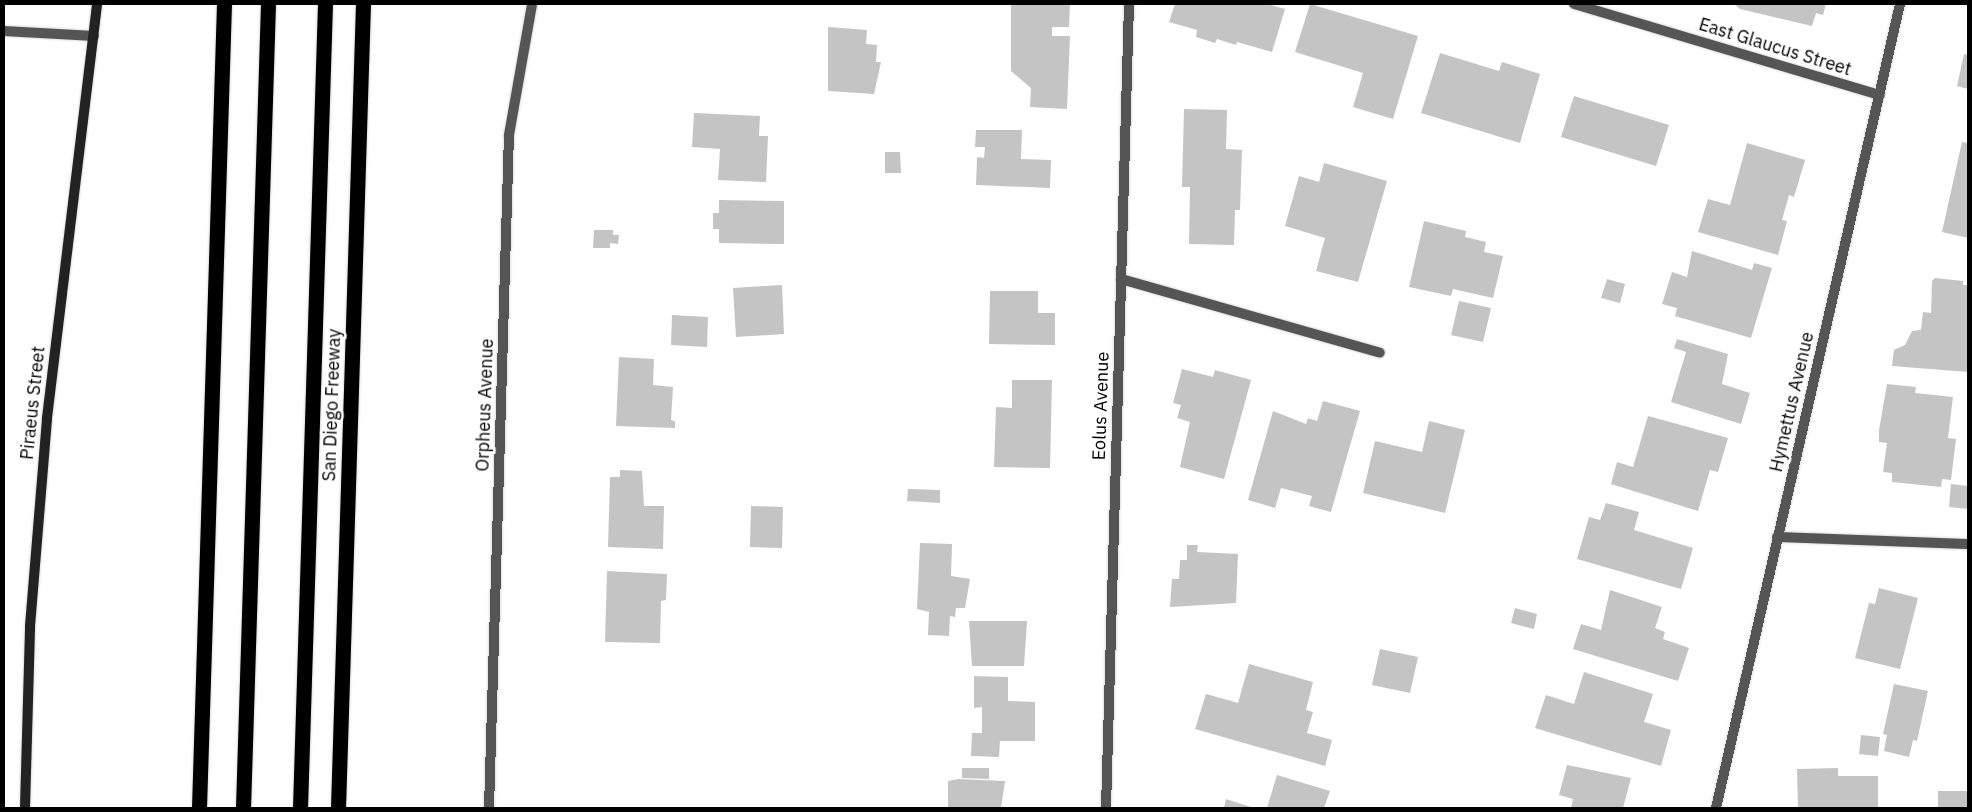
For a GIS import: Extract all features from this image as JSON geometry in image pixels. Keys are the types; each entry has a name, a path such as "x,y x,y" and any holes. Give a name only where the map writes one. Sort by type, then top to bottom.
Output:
{"highway":[{"path":"199,808 224,4"},
{"path":"243,808 268,4"},
{"path":"300,808 325,4"},
{"name":"San Diego Freeway","path":"338,808 363,4"}],"main road":[{"name":"Piraeus Street","path":"25,808 30,626 47,418 97,4"}],"street":[{"name":"Orpheus Avenue","path":"490,808 509,135 532,4"},
{"name":"Eolus Avenue","path":"1106,808 1129,4"},
{"name":"East Glaucus Street","path":"1574,4 1880,95"},
{"name":"Hymettus Avenue","path":"1716,808 1900,4"},
{"path":"4,31 94,36"},
{"path":"1121,279 1380,353"},
{"path":"1777,537 1968,544"}],"building":[{"path":"1011,4 1070,4 1069,27 1052,27 1052,36 1070,36 1067,109 1030,107 1031,88 1011,71"},
{"path":"1175,4 1267,4 1285,9 1272,52 1237,42 1236,45 1217,39 1215,43 1196,37 1197,30 1169,22"},
{"path":"1310,4 1418,36 1393,119 1353,107 1363,73 1295,52"},
{"path":"1734,4 1826,4 1823,15 1816,13 1812,26 1740,9"},
{"path":"828,27 867,30 866,44 877,45 876,62 881,62 874,94 828,91"},
{"path":"1440,53 1499,71 1502,62 1540,74 1520,143 1421,113"},
{"path":"1964,54 1968,55 1968,89 1957,86"},
{"path":"1574,96 1669,125 1656,166 1561,137"},
{"path":"1184,109 1227,110 1226,149 1242,150 1240,210 1235,210 1234,245 1189,244 1190,187 1182,187"},
{"path":"694,113 760,116 759,136 768,136 766,182 718,180 720,149 692,147"},
{"path":"976,130 1022,130 1021,159 1051,160 1050,188 976,185 977,157 984,158 985,147 975,147"},
{"path":"1962,142 1968,143 1968,238 1942,232"},
{"path":"1747,143 1805,160 1794,197 1789,195 1782,220 1787,221 1778,255 1698,232 1708,199 1730,205"},
{"path":"885,152 900,152 901,173 885,173"},
{"path":"1324,163 1387,181 1358,282 1316,271 1325,238 1285,226 1299,176 1319,182"},
{"path":"719,200 784,201 784,244 719,243 719,229 713,229 713,213 719,213"},
{"path":"1424,221 1466,231 1465,237 1486,242 1484,252 1503,256 1493,298 1453,289 1451,296 1409,287"},
{"path":"594,230 613,230 613,235 619,235 618,244 610,243 610,248 593,248"},
{"path":"1692,251 1752,270 1754,263 1772,268 1751,338 1675,316 1677,308 1662,304 1672,272 1687,277"},
{"path":"1935,278 1963,281 1963,285 1968,285 1968,372 1892,366 1894,350 1905,345 1912,331 1921,330 1923,312 1931,313 1932,281"},
{"path":"1607,279 1625,284 1620,303 1601,298"},
{"path":"782,285 784,334 736,337 733,288"},
{"path":"990,291 1038,291 1038,313 1055,313 1055,345 989,344"},
{"path":"1459,301 1491,308 1483,342 1451,335"},
{"path":"672,315 708,317 707,347 671,345"},
{"path":"1677,339 1728,354 1722,384 1750,393 1741,424 1671,402 1686,352 1674,348"},
{"path":"619,357 654,359 653,385 673,387 671,420 675,421 675,428 616,426"},
{"path":"1182,369 1213,377 1215,370 1251,380 1224,479 1180,467 1190,422 1177,418 1181,405 1173,403"},
{"path":"1012,380 1052,380 1050,468 994,467 996,407 1012,408"},
{"path":"1887,384 1916,387 1915,393 1953,397 1948,438 1956,439 1951,480 1942,479 1941,487 1892,482 1892,473 1883,472 1887,443 1879,442 1879,430"},
{"path":"1323,401 1360,411 1331,512 1309,506 1312,496 1281,488 1275,508 1248,500 1273,411 1306,424 1308,418 1317,421"},
{"path":"1648,416 1728,438 1718,472 1710,470 1698,511 1611,484 1617,462 1633,467"},
{"path":"1429,421 1465,430 1445,513 1363,493 1375,441 1422,452"},
{"path":"620,470 642,471 644,506 664,506 663,549 608,547 610,477 620,477"},
{"path":"1951,484 1968,486 1968,509 1949,507"},
{"path":"908,489 940,490 940,503 907,501"},
{"path":"1606,503 1639,512 1634,530 1693,548 1681,589 1577,559 1589,517 1600,520"},
{"path":"751,506 783,507 782,548 750,547"},
{"path":"920,543 952,544 951,576 970,579 965,608 956,608 955,617 950,616 949,636 928,635 929,612 917,609"},
{"path":"1187,545 1198,545 1197,552 1238,554 1236,603 1170,607 1172,579 1179,579 1180,560 1187,560"},
{"path":"607,571 667,574 666,600 661,601 660,643 605,642"},
{"path":"1879,588 1918,598 1900,669 1855,658 1869,603 1875,604"},
{"path":"1610,590 1662,607 1655,628 1665,632 1663,639 1689,648 1678,681 1573,649 1581,624 1601,630"},
{"path":"1515,608 1537,614 1534,629 1511,623"},
{"path":"969,621 1027,621 1024,666 972,666"},
{"path":"1380,649 1418,657 1410,693 1372,685"},
{"path":"1249,664 1313,682 1306,710 1313,712 1307,733 1332,740 1325,766 1195,729 1206,694 1238,703"},
{"path":"1584,672 1653,694 1644,722 1671,730 1661,766 1535,728 1546,695 1574,704"},
{"path":"974,676 1008,677 1008,701 1035,702 1035,741 1000,741 999,757 971,756 972,733 982,733 982,707 974,708"},
{"path":"1894,684 1928,691 1917,741 1913,740 1909,757 1884,751 1887,735 1883,734"},
{"path":"1861,735 1880,737 1878,756 1859,754"},
{"path":"1567,765 1631,778 1623,808 1571,808 1573,799 1559,795"},
{"path":"962,768 989,768 989,779 962,778"},
{"path":"1838,768 1838,776 1878,776 1878,808 1798,808 1797,769"},
{"path":"1277,775 1330,791 1324,808 1267,808"},
{"path":"958,779 1005,781 1001,808 948,808 948,781"},
{"path":"1938,791 1968,791 1968,808 1938,808"},
{"path":"1226,799 1254,808 1224,808"}]}
